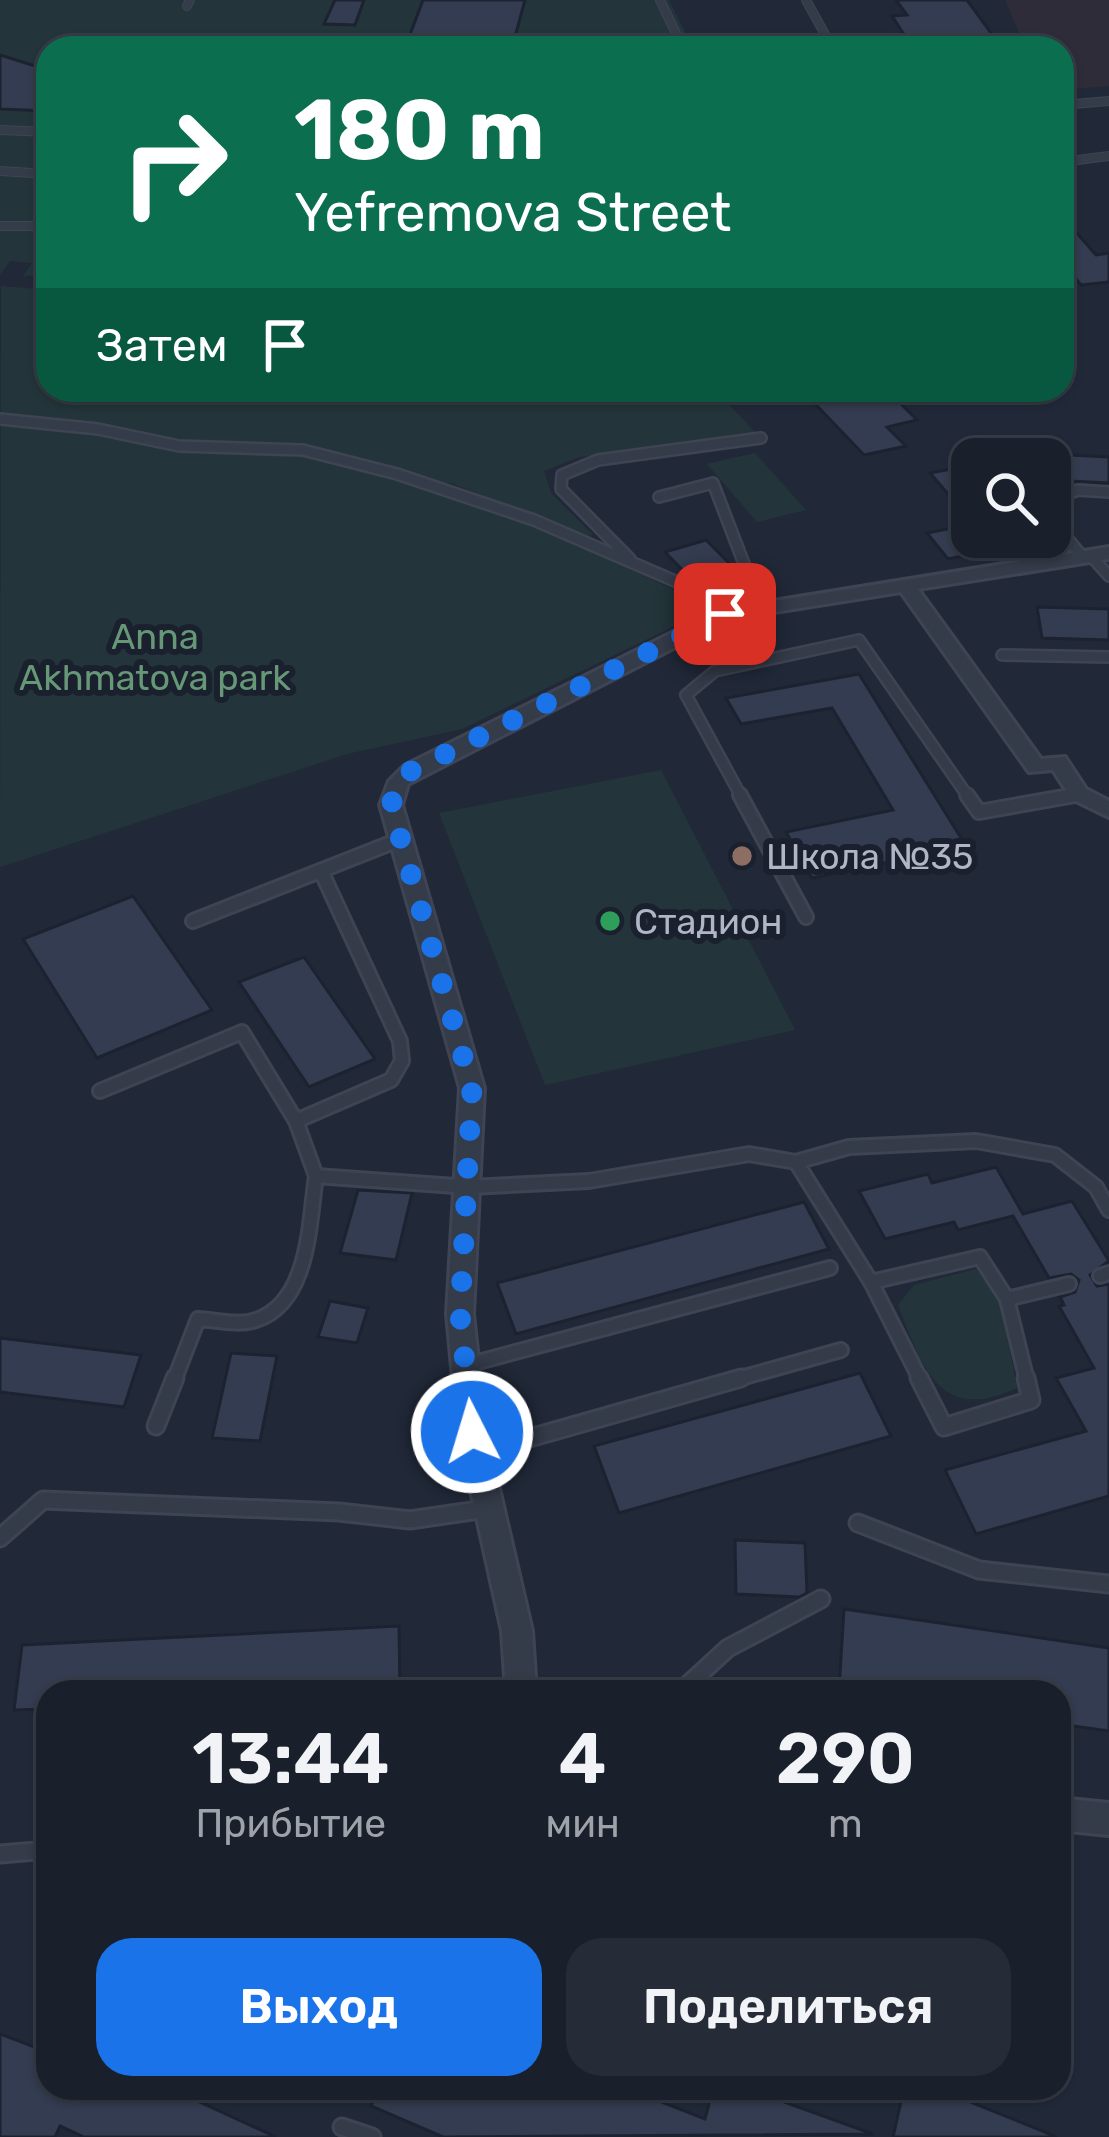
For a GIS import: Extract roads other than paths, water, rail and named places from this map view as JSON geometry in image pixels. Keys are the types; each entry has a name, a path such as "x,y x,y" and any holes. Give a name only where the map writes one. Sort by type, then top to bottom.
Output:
{"street":[{"path":"519,1680 517,1631 476,1454 460,1314 472,1088 391,805 399,781 725,614 1094,555"},
{"path":"907,587 1036,767 1058,762 1079,794 1109,810"},
{"path":"1071,1815 1109,1819"}],"lane":[{"path":"660,0 677,36"},
{"path":"806,0 826,36"},
{"path":"1074,104 1109,101"},
{"path":"0,130 36,132"},
{"path":"1074,160 1109,156"},
{"path":"0,171 36,172"},
{"path":"0,226 36,226"},
{"path":"0,419 98,429 179,446 303,450 397,474 534,520 677,582 725,614"},
{"path":"635,564 575,507 561,489 562,475 598,460 761,438"},
{"path":"659,497 713,483 731,527 740,569 761,608"},
{"path":"1071,493 1109,492"},
{"path":"1071,536 1109,576"},
{"path":"806,917 686,695 715,671 859,640 979,812 1079,794"},
{"path":"1002,656 1109,657"},
{"path":"193,921 401,839"},
{"path":"296,1121 392,1080 402,1061 400,1041 321,872"},
{"path":"100,1091 242,1032 296,1121 316,1176 296,1284 281,1306 253,1321 198,1318 156,1426"},
{"path":"316,1176 469,1187 589,1181 749,1154 796,1162 849,1147 976,1141 1055,1155 1096,1187 1109,1210"},
{"path":"796,1162 871,1282 944,1427 1031,1400 1007,1299 980,1257 871,1282"},
{"path":"465,1366 830,1268"},
{"path":"1007,1299 1069,1284"},
{"path":"476,1454 842,1350"},
{"path":"0,1538 44,1499 339,1512 410,1520 488,1509"},
{"path":"858,1523 979,1570 1109,1584"},
{"path":"693,1680 728,1648 821,1599"},
{"path":"0,1854 36,1851"},
{"path":"343,2127 372,2137"}],"place":[{"name":"Школа №35","path":"742,856"},
{"name":"Стадион","path":"610,921"}],"park label":[{"name":"Anna Akhmatova park","path":"155,656"}]}
